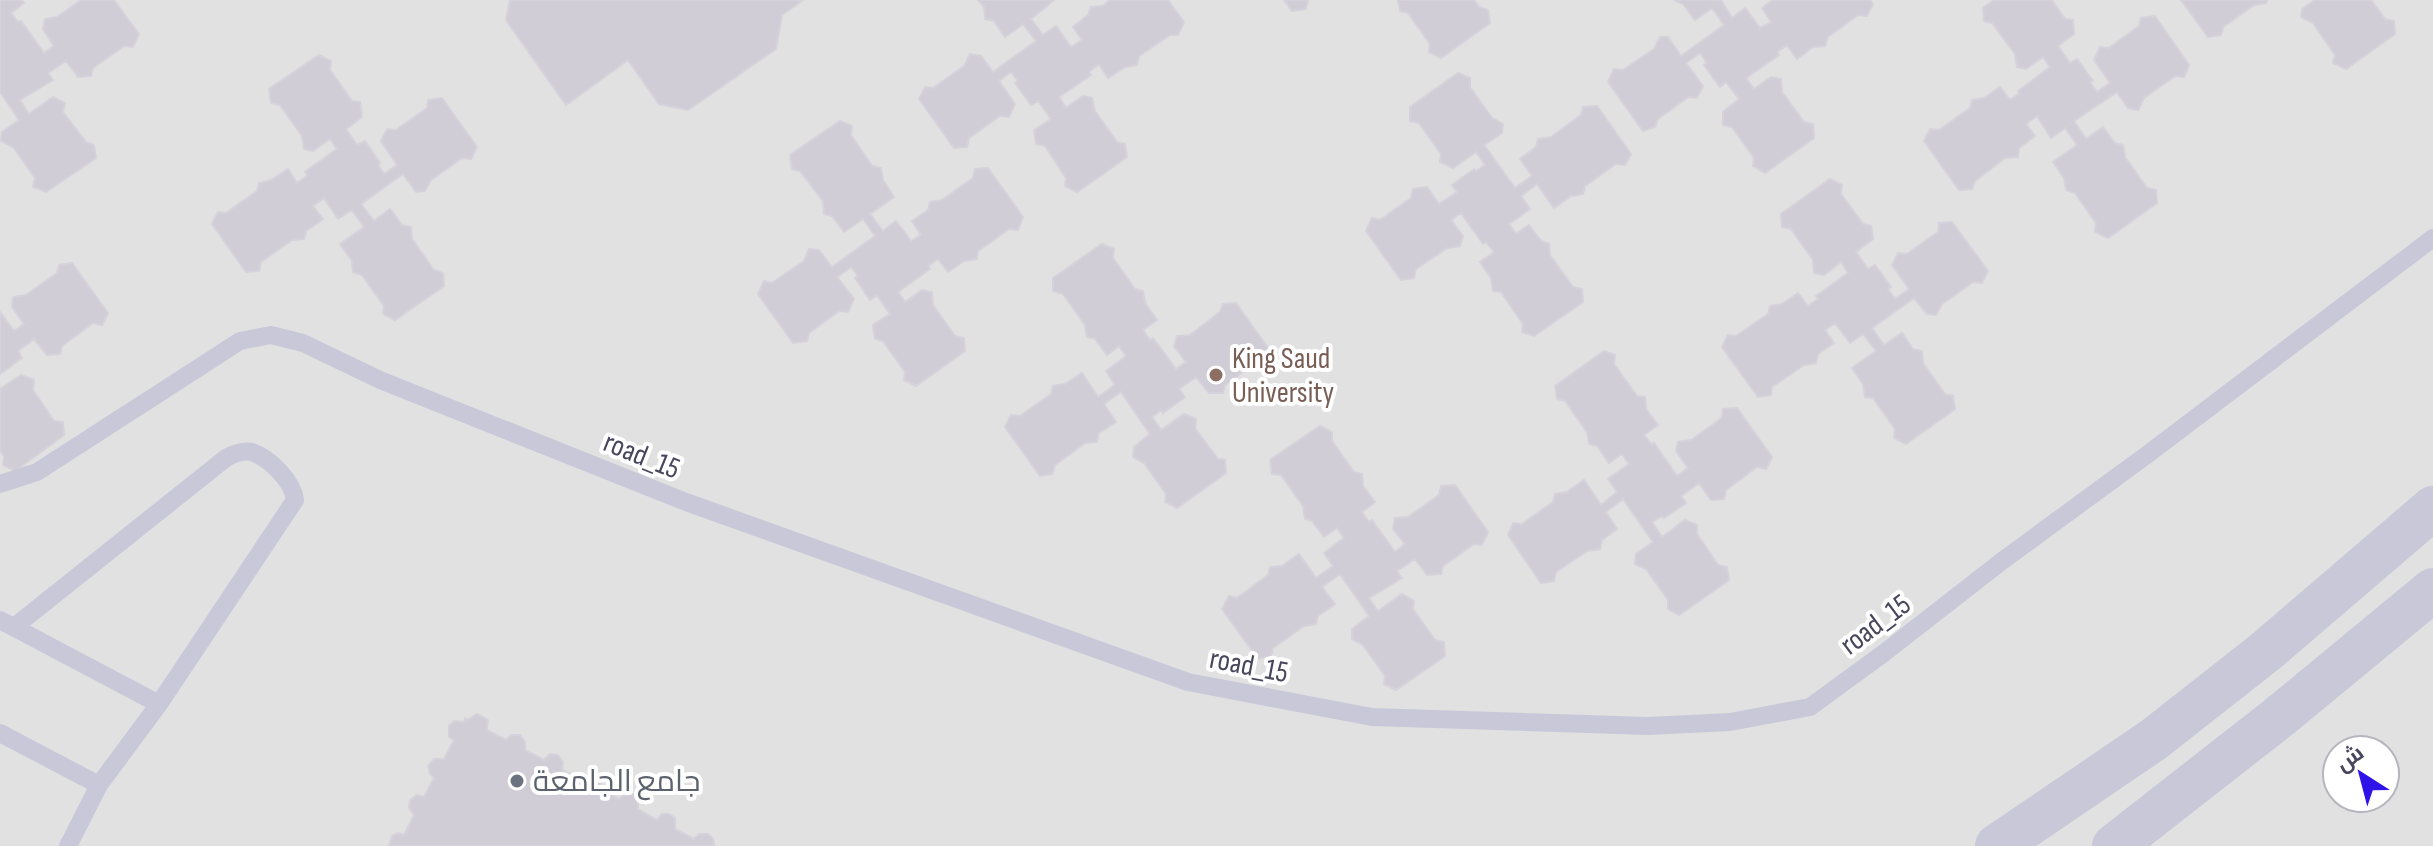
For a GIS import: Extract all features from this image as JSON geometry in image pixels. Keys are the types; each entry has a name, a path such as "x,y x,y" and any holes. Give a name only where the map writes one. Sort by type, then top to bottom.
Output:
{"street":[{"path":"1997,846 2153,740 2265,652 2433,508"},
{"path":"2114,846 2416,620 2433,590"}],"lane":[{"name":"road_15","path":"0,484 37,472 240,341 271,335 303,343 380,380 686,502 1188,682 1372,717 1648,726 1730,722 1810,707 2433,238"},
{"path":"68,846 99,785 159,704 295,500 294,489 286,477 252,452 239,452 226,458 7,623 159,704"},
{"path":"0,733 99,785"}],"shaded area":[{"name":"King Saud University","path":"0,0 2433,0 2433,846 0,846"}],"building":[{"path":"0,0 22,0 24,3 11,13 18,22 21,21 44,53 54,46 43,29 45,19 57,17 81,0 114,0 139,34 133,47 124,46 93,68 91,76 78,77 66,61 48,73 53,80 20,100 29,114 53,97 65,103 63,112 86,142 94,145 96,158 46,192 33,187 35,178 13,147 1,141 2,132 19,120 0,92"},
{"path":"510,0 803,0 782,15 776,49 688,110 659,104 628,60 566,105 506,20"},
{"path":"978,0 1054,0 1031,19 1043,35 1056,26 1071,47 1082,40 1073,27 1088,15 1091,7 1103,6 1110,0 1168,0 1184,22 1178,35 1170,35 1139,56 1137,65 1125,67 1108,78 1099,64 1089,72 1091,75 1059,97 1066,108 1083,96 1092,98 1095,111 1117,142 1125,144 1127,157 1077,192 1065,186 1066,178 1045,146 1036,144 1034,130 1051,119 1038,101 1031,105 1011,72 999,81 1015,104 1009,117 1000,116 969,138 967,147 954,148 919,99 925,87 933,88 964,66 970,54 981,56 993,72 1036,41 1023,24 1005,37 994,21 985,19 984,7"},
{"path":"1284,0 1308,0 1306,9 1292,11"},
{"path":"1398,0 1474,0 1479,7 1488,10 1490,23 1441,58 1429,52 1430,44 1408,13 1400,11"},
{"path":"1674,0 1721,0 1732,18 1745,8 1760,28 1771,22 1762,8 1773,0 1870,0 1873,4 1867,16 1858,15 1828,37 1825,46 1813,47 1797,59 1787,45 1777,52 1779,55 1746,78 1754,89 1771,77 1781,79 1782,92 1804,122 1813,124 1814,138 1765,173 1753,166 1754,158 1732,127 1723,125 1723,112 1739,99 1726,82 1720,87 1704,65 1707,63 1700,53 1686,63 1703,86 1697,98 1688,97 1658,119 1655,127 1643,131 1608,82 1614,69 1623,70 1654,49 1660,37 1668,37 1681,56 1724,25 1712,8 1695,20 1683,4"},
{"path":"1994,0 2052,0 2065,19 2073,20 2074,34 2058,46 2070,63 2077,59 2097,92 2110,83 2094,60 2100,47 2109,48 2139,26 2141,18 2155,16 2189,65 2184,77 2175,76 2144,98 2138,110 2128,108 2117,92 2074,121 2086,139 2103,127 2115,143 2123,145 2125,157 2147,188 2156,190 2157,203 2108,238 2095,232 2096,223 2075,193 2066,190 2064,178 2053,162 2077,145 2065,128 2051,138 2037,116 2026,124 2035,136 2019,148 2018,157 2005,158 1975,181 1972,189 1959,190 1924,141 1930,129 1939,130 1970,108 1972,100 1984,98 2000,87 2010,100 2050,67 2043,57 2026,69 2017,67 2015,54 1992,23 1984,21 1983,8"},
{"path":"2181,0 2267,0 2266,3 2254,5 2223,27 2221,35 2208,37"},
{"path":"2315,0 2371,0 2385,19 2394,21 2395,34 2346,69 2333,63 2335,55 2313,23 2301,17 2302,9"},
{"path":"319,55 331,61 330,70 352,101 360,102 362,117 346,129 357,145 365,141 384,174 397,165 381,141 387,129 396,130 427,108 428,100 442,98 477,147 471,159 462,158 431,180 425,191 416,192 403,174 361,204 374,221 390,209 402,225 411,227 412,239 434,270 443,273 444,286 395,320 383,314 384,306 362,275 353,272 352,261 340,244 364,227 352,210 338,219 324,198 313,206 323,219 306,231 304,239 292,240 261,262 259,271 246,272 212,224 218,212 226,213 257,191 259,183 271,180 288,169 297,183 308,175 305,172 337,149 330,139 313,151 304,149 302,136 280,105 271,103 269,89"},
{"path":"1458,73 1470,78 1470,87 1492,118 1503,124 1502,133 1484,145 1515,188 1532,176 1520,159 1536,147 1538,139 1551,137 1581,115 1583,107 1597,106 1631,154 1625,165 1616,164 1585,186 1583,194 1571,196 1554,208 1537,184 1521,196 1530,209 1509,224 1516,234 1529,225 1541,241 1549,244 1550,255 1573,287 1582,289 1583,302 1534,336 1522,332 1523,324 1501,292 1493,291 1491,278 1480,262 1494,252 1486,242 1483,244 1461,213 1451,220 1463,236 1460,246 1447,248 1416,269 1414,278 1401,280 1366,231 1372,218 1380,220 1411,198 1413,189 1427,187 1439,204 1457,192 1452,185 1485,165 1476,152 1453,168 1440,162 1441,154 1419,123 1410,121 1410,107"},
{"path":"840,121 852,126 851,135 872,166 881,168 883,180 894,197 870,214 883,231 896,221 911,241 921,235 912,221 928,210 930,202 942,200 973,178 975,169 988,168 1023,217 1018,230 1009,229 978,251 977,259 964,261 948,272 938,259 928,266 930,269 898,292 905,302 922,290 932,292 933,305 955,336 964,338 965,351 916,386 904,380 905,372 883,341 875,339 873,325 890,314 877,295 870,300 851,267 837,277 854,299 848,312 839,311 809,333 807,341 793,343 758,294 764,281 772,283 804,261 809,249 819,250 832,267 875,236 863,219 844,232 832,216 824,214 823,201 800,171 792,169 790,155"},
{"path":"1830,179 1842,185 1841,194 1863,224 1871,226 1873,239 1856,252 1868,269 1875,265 1891,287 1888,289 1895,299 1909,289 1892,265 1898,253 1907,254 1938,232 1939,223 1952,222 1988,271 1982,283 1973,282 1942,304 1936,315 1927,314 1914,298 1872,328 1884,345 1902,333 1913,349 1922,351 1923,363 1945,394 1953,396 1955,409 1906,444 1894,438 1895,429 1873,398 1865,397 1863,384 1852,368 1876,351 1863,334 1850,343 1835,323 1825,330 1834,343 1818,354 1816,363 1804,365 1772,387 1771,395 1758,397 1722,347 1728,335 1736,336 1768,314 1770,306 1782,304 1798,293 1808,306 1818,299 1816,296 1848,273 1841,262 1824,275 1814,273 1813,260 1791,229 1782,227 1781,214"},
{"path":"1102,244 1114,249 1113,258 1135,289 1143,291 1145,303 1157,320 1143,330 1150,340 1153,338 1176,369 1186,362 1174,346 1177,336 1190,335 1220,312 1223,304 1236,303 1270,351 1265,363 1256,362 1225,385 1223,393 1209,393 1196,377 1179,389 1185,397 1152,417 1161,430 1184,414 1196,419 1195,428 1218,459 1225,460 1226,473 1177,508 1165,502 1166,494 1144,463 1133,457 1134,447 1150,434 1121,392 1104,404 1116,422 1099,433 1097,442 1085,443 1055,465 1052,474 1040,476 1005,427 1011,415 1020,416 1051,394 1053,386 1065,384 1082,373 1098,397 1115,385 1106,371 1126,356 1119,346 1107,355 1095,339 1087,337 1085,325 1063,294 1053,291 1053,278"},
{"path":"72,263 108,313 102,325 93,323 62,346 60,354 47,355 34,339 18,351 22,358 0,374 0,312 14,331 24,324 12,307 13,297 26,295 57,273 59,265"},
{"path":"1604,351 1615,355 1614,364 1637,396 1645,397 1646,409 1658,425 1644,435 1652,445 1654,443 1677,476 1688,468 1676,451 1678,442 1691,440 1722,418 1723,409 1737,408 1772,457 1766,469 1757,467 1726,490 1724,499 1711,500 1699,483 1681,496 1686,503 1652,522 1662,537 1685,520 1697,525 1697,534 1718,565 1727,567 1729,580 1679,615 1668,609 1668,600 1646,569 1635,564 1636,554 1653,542 1623,499 1606,512 1617,529 1602,540 1600,549 1587,551 1556,572 1554,581 1541,583 1508,535 1513,523 1522,524 1553,502 1555,494 1567,492 1584,480 1601,505 1617,492 1608,479 1629,464 1622,454 1609,463 1597,446 1589,444 1587,432 1565,401 1557,399 1555,386"},
{"path":"21,375 34,380 33,390 54,421 63,422 64,435 15,471 3,465 4,456 0,450 0,389"},
{"path":"1320,426 1332,432 1332,441 1354,472 1362,474 1363,486 1375,502 1362,512 1369,522 1372,520 1395,552 1405,544 1393,529 1395,518 1408,517 1439,495 1441,486 1455,485 1488,532 1482,545 1474,544 1443,566 1441,574 1427,575 1415,559 1397,571 1402,578 1369,598 1378,611 1402,594 1414,601 1413,609 1435,640 1444,642 1445,656 1396,690 1384,684 1385,676 1363,645 1352,639 1352,629 1369,616 1340,574 1322,587 1335,604 1318,616 1316,624 1304,626 1273,648 1271,656 1258,659 1222,609 1229,596 1237,598 1268,575 1270,567 1282,566 1299,554 1316,578 1333,566 1324,553 1344,538 1337,528 1324,537 1312,521 1305,519 1303,506 1281,475 1272,474 1270,460"},
{"name":"جامع الجامعة","path":"477,714 488,720 487,730 506,740 511,735 520,735 525,742 525,750 544,760 550,754 558,755 563,762 562,770 581,780 590,774 597,776 601,781 600,789 619,799 633,794 638,800 638,809 657,820 662,814 669,814 675,818 675,829 694,839 699,834 708,834 714,846 389,846 392,836 398,833 404,835 414,815 409,808 410,800 417,795 424,797 434,778 428,766 434,759 444,759 454,740 449,737 449,726 454,721 464,722 465,718 468,720"}],"place":[{"name":"King Saud University","path":"1216,375"},
{"name":"جامع الجامعة","path":"517,781"}]}
